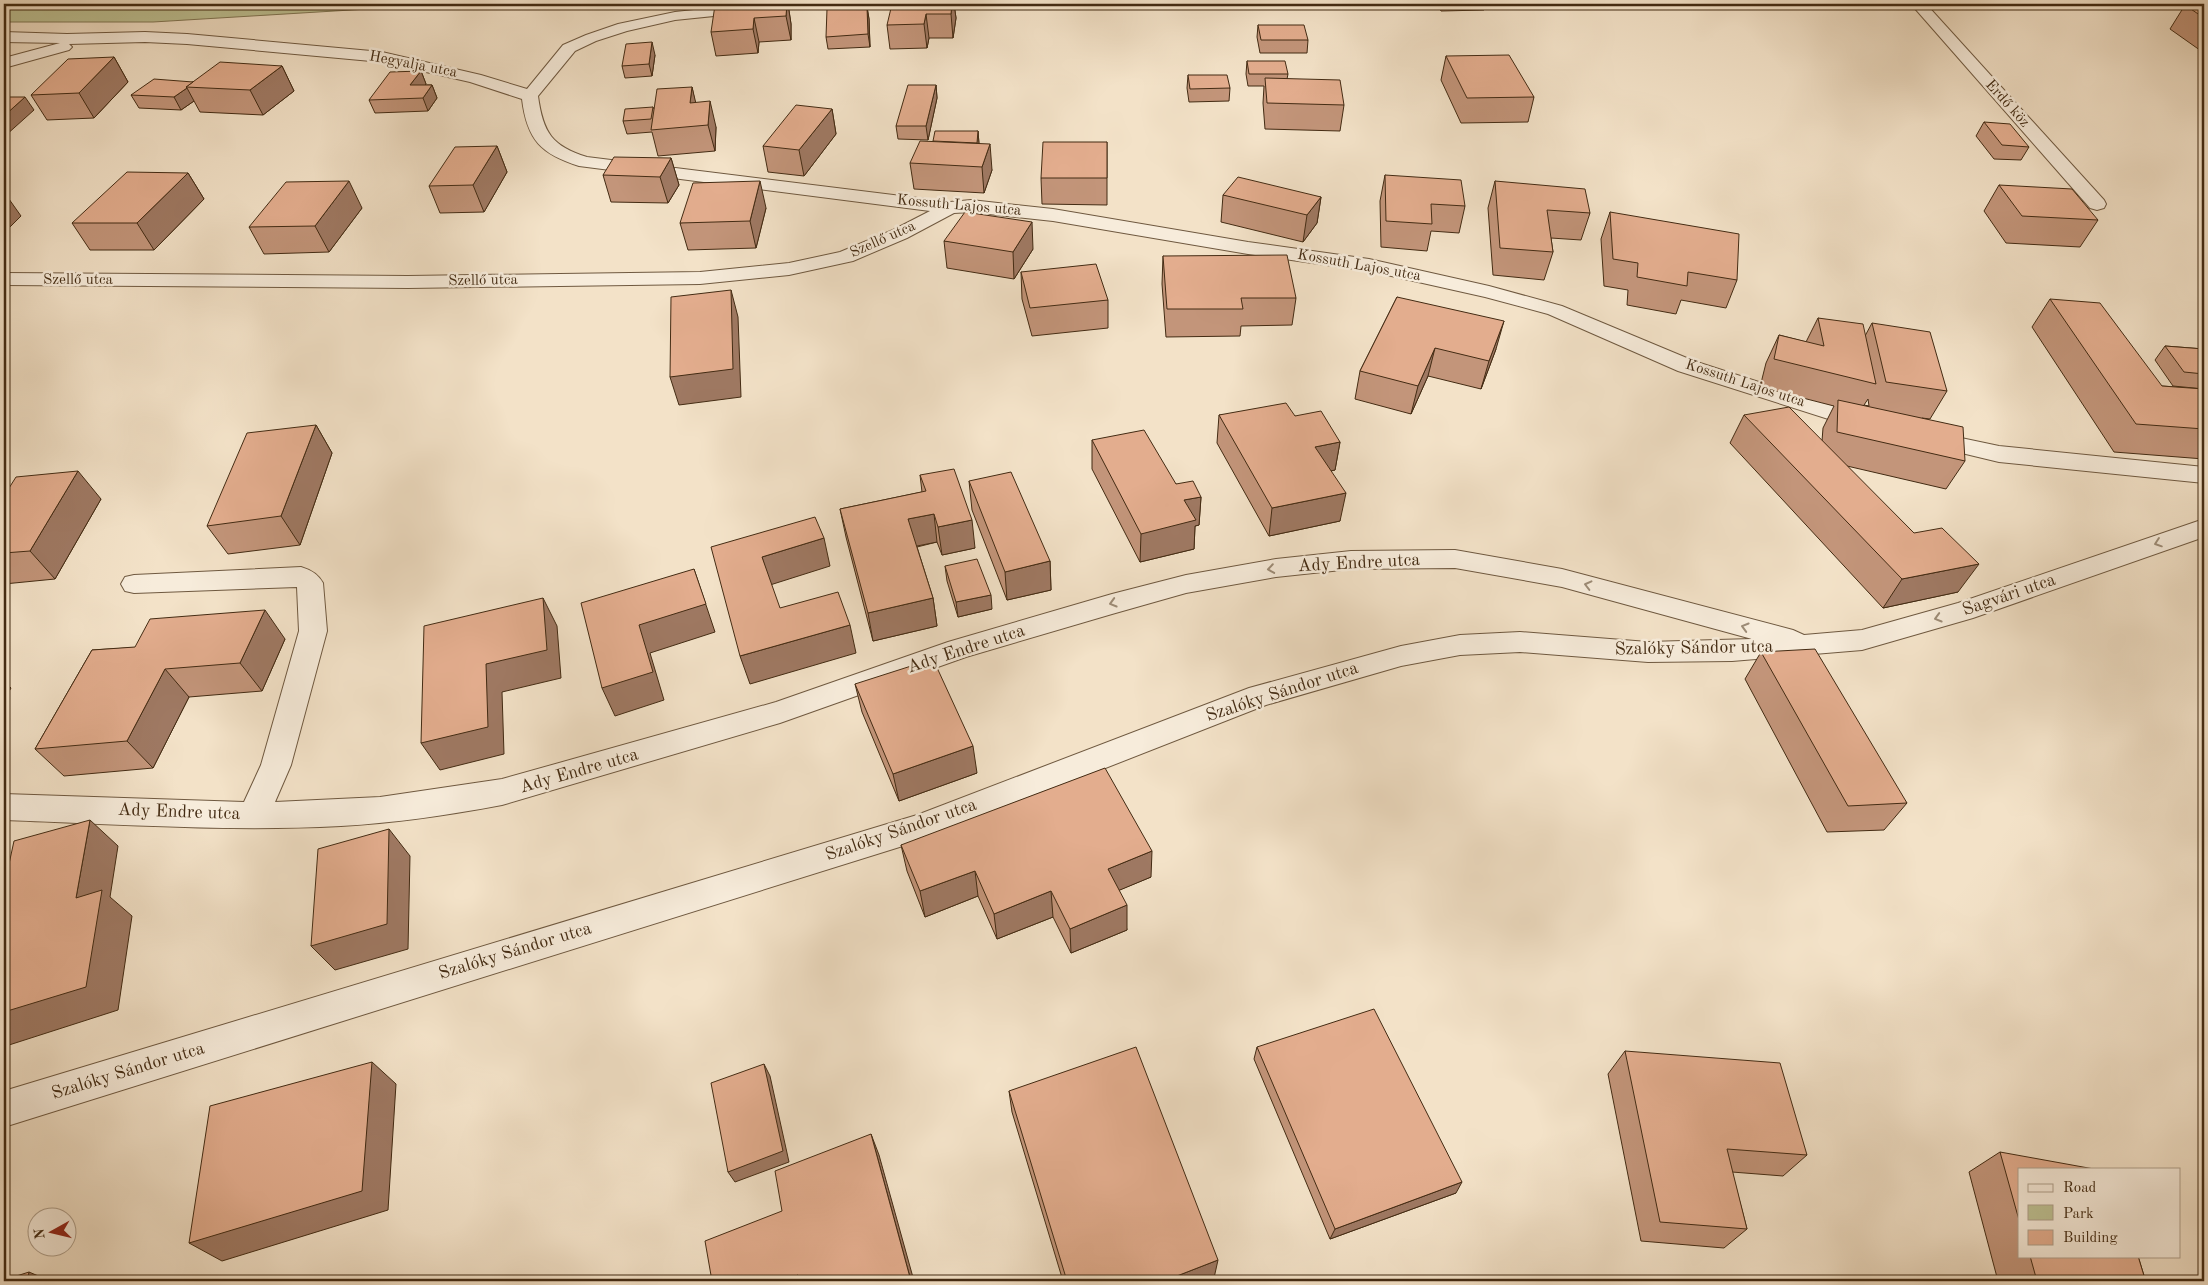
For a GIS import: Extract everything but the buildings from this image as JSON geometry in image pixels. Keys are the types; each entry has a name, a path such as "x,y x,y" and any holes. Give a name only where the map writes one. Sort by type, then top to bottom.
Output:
{"street":[{"path":"530,96 569,48 591,38 623,28 675,16 792,4"},
{"name":"Erdő köz","path":"1918,4 2097,204"},
{"path":"2191,4 2204,8"},
{"name":"Hegyalja utca","path":"4,37 102,39 145,37 187,39 382,58 475,78 530,96"},
{"path":"4,63 102,39"},
{"name":"Kossuth Lajos utca","path":"530,96 532,114 548,145 563,154 585,162 950,208 971,206 1053,215 1248,248 1369,265 1489,292 1555,310 1686,366 1725,380 1896,430 1999,454 2204,476"},
{"name":"Szellő utca","path":"4,279 408,282 700,278 789,270 846,257 900,234 950,208"},
{"name":"Sagvári utca","path":"1809,645 1862,640 1964,611 2204,528"},
{"name":"Ady Endre utca","path":"4,807 254,815 341,813 469,798 502,792 780,712 958,649 1112,604 1186,584 1276,568 1351,560 1455,559 1562,578 1720,619 1809,645"},
{"path":"134,584 301,576 310,583 314,631 276,765 254,815"},
{"name":"Szalóky Sándor utca","path":"4,1109 922,827 1259,696 1401,656 1460,645 1520,642 1648,652 1732,651 1809,645"}],"green space":[{"path":"4,4 450,4 153,22 4,22"}]}
